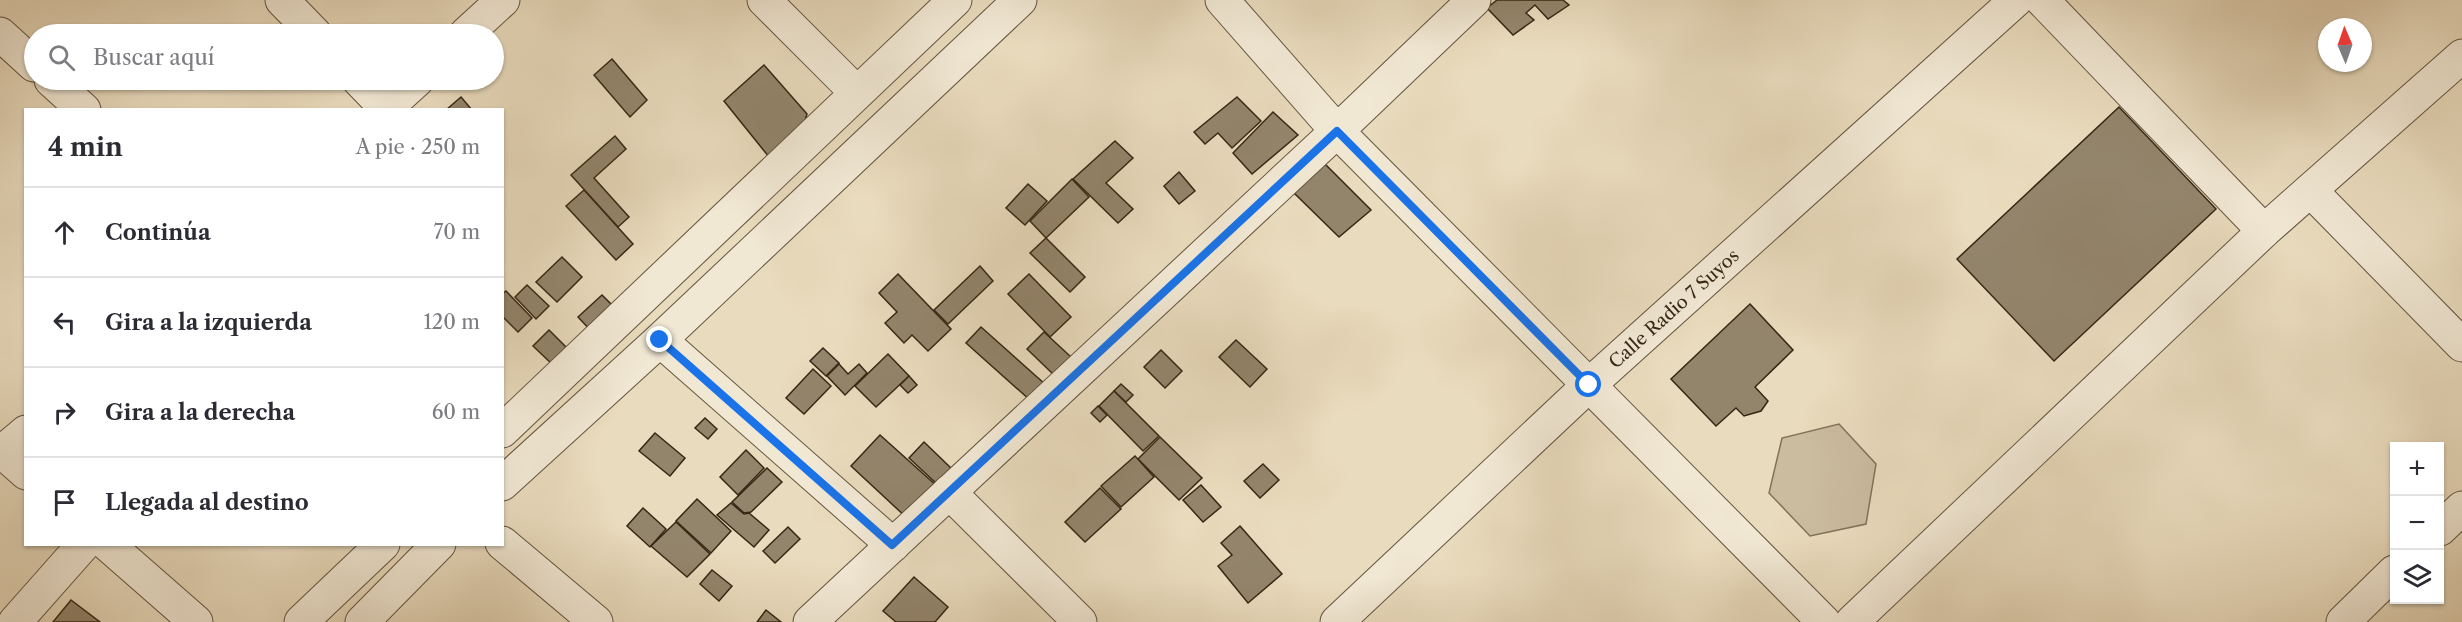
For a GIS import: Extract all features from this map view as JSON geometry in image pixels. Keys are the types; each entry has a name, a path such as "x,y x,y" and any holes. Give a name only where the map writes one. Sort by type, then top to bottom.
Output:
{"street":[{"path":"282,0 305,24"},
{"path":"477,24 503,0"},
{"path":"764,0 856,92"},
{"path":"504,429 955,0"},
{"path":"504,482 660,340 1020,0"},
{"path":"1222,0 1337,131 1824,622"},
{"path":"810,622 1337,131 1474,0"},
{"name":"Calle Radio 7 Suyos","path":"1337,622 1589,385 2016,0"},
{"path":"2042,0 2264,231"},
{"path":"0,34 24,56"},
{"path":"1852,622 2264,231 2462,56"},
{"path":"62,90 82,108"},
{"path":"368,90 384,108"},
{"path":"386,108 406,90"},
{"path":"2311,191 2462,345"},
{"path":"660,340 892,545"},
{"path":"949,492 1080,622"},
{"path":"2444,524 2462,508"},
{"path":"504,545 596,622"},
{"path":"15,622 82,546"},
{"path":"109,546 196,622"},
{"path":"301,622 381,546"},
{"path":"362,622 437,546"},
{"path":"2343,622 2390,576"}],"shaded area":[{"path":"1839,424 1876,464 1866,524 1810,536 1769,493 1782,438"}],"building":[{"path":"1497,0 1563,0 1569,5 1548,19 1535,5 1526,13 1534,20 1513,35 1487,8"},
{"path":"612,59 647,100 630,117 594,75"},
{"path":"764,65 807,114 804,124 769,157 724,101"},
{"path":"461,97 470,108 448,108"},
{"path":"1237,97 1261,121 1232,148 1218,133 1205,144 1194,132"},
{"path":"2119,107 2216,209 2054,361 1957,259"},
{"path":"1273,112 1298,135 1252,174 1233,153"},
{"path":"615,136 626,149 594,178 629,217 618,227 571,175"},
{"path":"1115,141 1133,158 1106,183 1133,209 1118,223 1073,179"},
{"path":"1324,163 1371,210 1339,237 1294,193"},
{"path":"1179,172 1195,191 1179,204 1164,186"},
{"path":"1072,179 1089,197 1046,238 1030,221"},
{"path":"1028,184 1047,201 1025,225 1006,208"},
{"path":"584,190 633,244 616,260 566,206"},
{"path":"1046,238 1085,277 1070,292 1030,253"},
{"path":"562,257 582,277 557,302 536,282"},
{"path":"980,266 993,281 948,324 934,310"},
{"path":"898,274 951,329 928,351 912,335 904,343 885,323 897,312 879,293"},
{"path":"1029,274 1071,317 1050,337 1008,294"},
{"path":"527,285 549,306 536,319 515,297"},
{"path":"506,291 532,318 518,332 504,318 504,292"},
{"path":"602,295 617,310 593,333 578,317"},
{"path":"1750,304 1793,350 1755,387 1768,401 1761,411 1744,416 1736,408 1716,426 1671,379"},
{"path":"981,327 1046,385 1031,401 966,343"},
{"path":"549,330 570,351 554,366 533,346"},
{"path":"1044,332 1071,357 1054,375 1027,349"},
{"path":"1236,340 1267,369 1250,387 1219,357"},
{"path":"823,348 839,363 826,376 810,361"},
{"path":"1161,350 1182,371 1165,388 1144,367"},
{"path":"888,354 909,376 876,407 855,386"},
{"path":"839,364 848,374 859,364 867,373 845,395 827,376"},
{"path":"813,369 831,386 804,414 786,398"},
{"path":"909,376 917,385 908,393 900,385"},
{"path":"1121,384 1133,395 1126,402 1114,391"},
{"path":"1114,391 1159,436 1143,451 1099,406"},
{"path":"1098,406 1107,415 1100,422 1091,413"},
{"path":"705,418 717,429 708,439 695,428"},
{"path":"655,433 685,458 670,476 639,451"},
{"path":"880,435 938,487 908,519 851,466"},
{"path":"1160,437 1202,478 1179,500 1138,459"},
{"path":"924,442 952,469 937,484 909,458"},
{"path":"746,450 764,468 738,495 720,477"},
{"path":"1135,456 1154,477 1121,507 1101,486"},
{"path":"1263,464 1279,480 1260,498 1244,481"},
{"path":"767,468 782,482 751,512 744,513 732,502"},
{"path":"1201,485 1221,507 1203,522 1183,500"},
{"path":"1100,488 1121,509 1085,542 1065,522"},
{"path":"697,499 731,531 711,553 676,521"},
{"path":"731,503 744,514 749,513 769,530 754,547 717,515"},
{"path":"643,508 666,529 650,547 627,526"},
{"path":"676,522 710,554 687,577 651,546"},
{"path":"1240,526 1282,574 1248,603 1218,566 1232,555 1221,543"},
{"path":"788,527 800,539 775,563 763,551"},
{"path":"712,570 732,586 719,601 700,584"},
{"path":"914,577 948,607 935,622 896,622 883,611"},
{"path":"71,600 100,622 53,622"},
{"path":"766,610 781,622 757,622"}],"route":[{"path":"660,340 892,545 1337,131 1589,385"}]}
